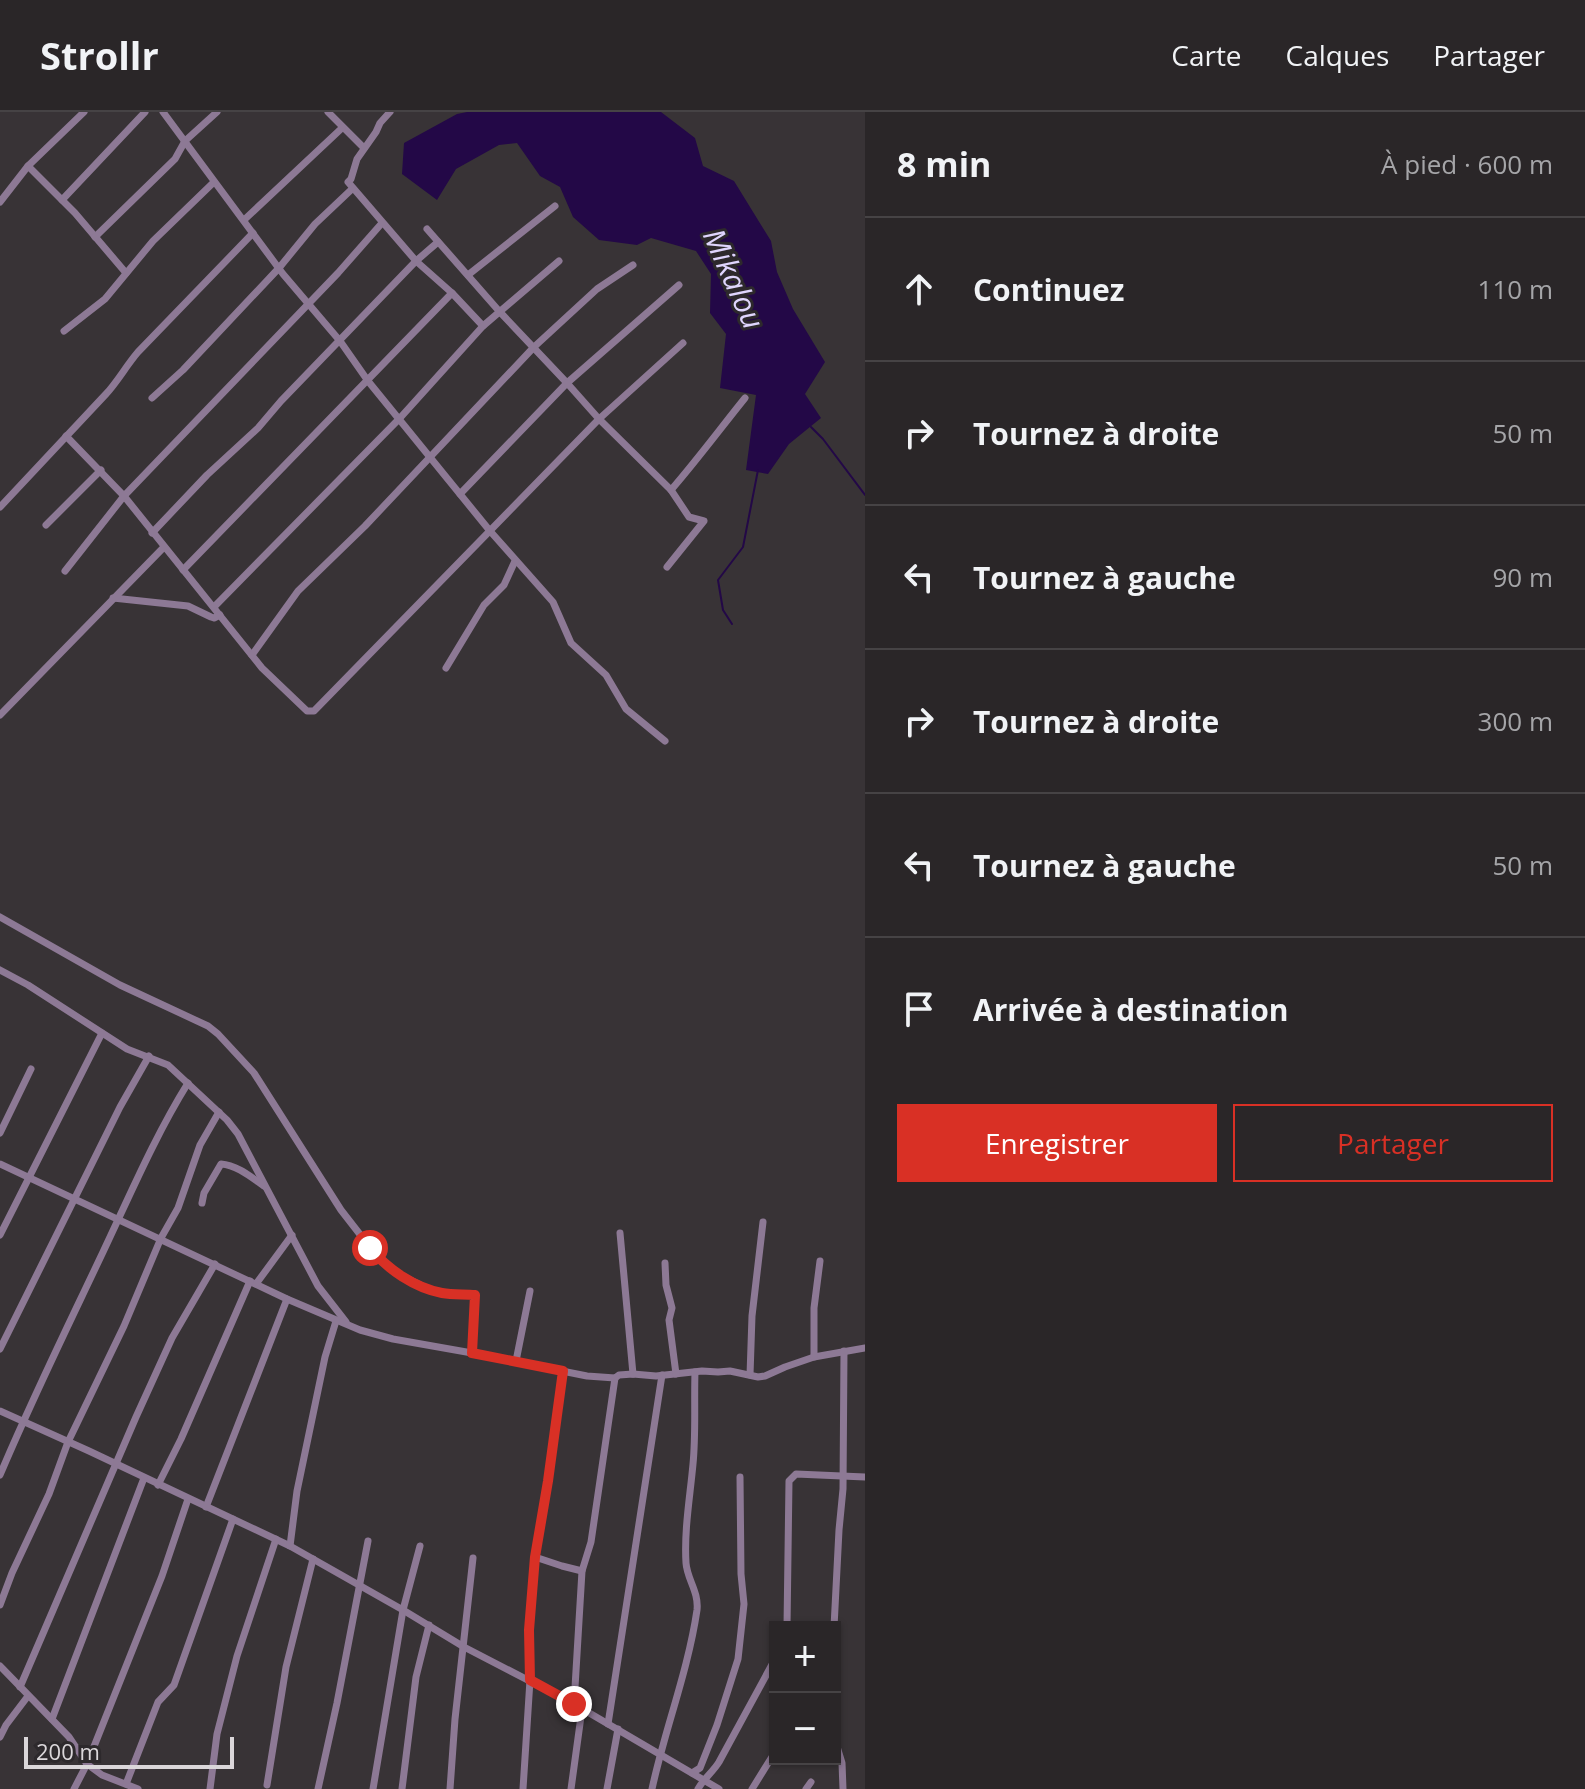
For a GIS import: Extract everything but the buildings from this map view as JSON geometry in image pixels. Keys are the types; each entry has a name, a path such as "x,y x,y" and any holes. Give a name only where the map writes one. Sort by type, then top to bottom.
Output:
{"street":[{"path":"0,202 28,166 84,112"},
{"path":"62,200 145,112"},
{"path":"163,112 368,381 515,561 553,602 571,643 606,675 626,709 665,741"},
{"path":"95,237 175,159 185,141 217,112"},
{"path":"328,112 364,148"},
{"path":"390,112 357,159 348,182 416,261 483,326"},
{"path":"244,220 342,128"},
{"path":"28,166 126,273"},
{"path":"64,331 105,299 153,241 214,182"},
{"path":"152,398 183,370 279,268 315,224 352,189"},
{"path":"468,275 555,206"},
{"path":"65,571 124,496 309,304 382,223"},
{"path":"427,229 599,419 671,490 689,517 704,521 667,567"},
{"path":"0,507 115,384 138,352 253,233"},
{"path":"152,533 438,242"},
{"path":"214,607 400,418 483,326 559,261"},
{"path":"252,655 298,591 365,526 534,347 597,289 633,265"},
{"path":"460,494 567,383 679,285"},
{"path":"183,570 452,293"},
{"path":"66,436 124,496 286,693 307,711 314,711 599,419 683,343"},
{"path":"671,490 745,398"},
{"path":"46,525 101,470"},
{"path":"0,715 164,547"},
{"path":"446,668 484,605 504,585 515,561"},
{"path":"113,598 188,606 214,618 220,615"},
{"path":"0,917 120,985 200,1022 218,1034 254,1073 341,1210 376,1255 398,1274 432,1291 475,1295 472,1353"},
{"path":"0,970 127,1049 168,1065 219,1112 238,1134 318,1286 349,1325"},
{"path":"0,1235 102,1033"},
{"path":"0,1349 137,1074 149,1056"},
{"path":"0,1133 31,1069"},
{"path":"0,1475 119,1218 188,1083"},
{"path":"0,1605 49,1494 68,1442 124,1326 161,1238 178,1208 200,1145 219,1112"},
{"path":"0,1164 287,1299 382,1337 615,1378 633,1374 730,1371 765,1376 814,1357 865,1348"},
{"path":"202,1203 204,1193 221,1164 241,1171 266,1187"},
{"path":"750,1375 752,1316 763,1222"},
{"path":"620,1233 633,1374"},
{"path":"158,1485 253,1282 292,1235"},
{"path":"814,1357 814,1308 820,1261"},
{"path":"665,1263 672,1308 669,1320 676,1374"},
{"path":"20,1687 172,1338 215,1264"},
{"path":"516,1361 530,1291"},
{"path":"206,1507 287,1299"},
{"path":"290,1546 297,1491 325,1357 336,1321"},
{"path":"834,1621 843,1476 844,1351"},
{"path":"523,1789 535,1557 563,1371"},
{"path":"652,1789 682,1679 697,1607 696,1594 686,1566 694,1462 695,1372"},
{"path":"608,1724 662,1375"},
{"path":"574,1704 582,1571 591,1542 615,1378"},
{"path":"0,1411 290,1546 464,1647 574,1704 719,1789"},
{"path":"787,1621 789,1481 796,1474 865,1477"},
{"path":"692,1773 700,1768 738,1659 744,1604 740,1477"},
{"path":"52,1719 144,1478"},
{"path":"74,1789 87,1764 162,1576 188,1499"},
{"path":"126,1784 158,1702 174,1685 233,1519"},
{"path":"210,1789 217,1734 240,1648 276,1539"},
{"path":"318,1789 368,1541"},
{"path":"373,1789 403,1610 420,1546"},
{"path":"535,1557 582,1571"},
{"path":"450,1789 473,1558"},
{"path":"267,1785 286,1667 313,1559"},
{"path":"402,1789 416,1677 429,1625"},
{"path":"0,1666 69,1737 87,1764 102,1775 138,1789"},
{"path":"698,1789 719,1762 769,1670"},
{"path":"0,1737 28,1696"},
{"path":"571,1789 582,1709"},
{"path":"607,1789 618,1729"},
{"path":"841,1760 843,1789"},
{"path":"752,1789 769,1762"}],"water":[{"path":"661,112 695,138 703,166 734,181 771,241 777,272 793,309 825,362 805,394 821,418 789,444 768,474 746,470 756,395 720,388 726,334 710,313 711,274 696,251 651,238 637,245 599,240 573,217 560,187 540,176 517,143 499,145 456,169 437,200 402,174 404,143 457,114"}],"waterway":[{"name":"Mikalou","path":"811,427 865,495"},
{"path":"732,624 723,610 718,580 743,547 758,470"}],"route":[{"path":"370,1248 398,1274 432,1291 475,1295 472,1353 563,1371 535,1557 529,1630 530,1680 574,1704"}]}
